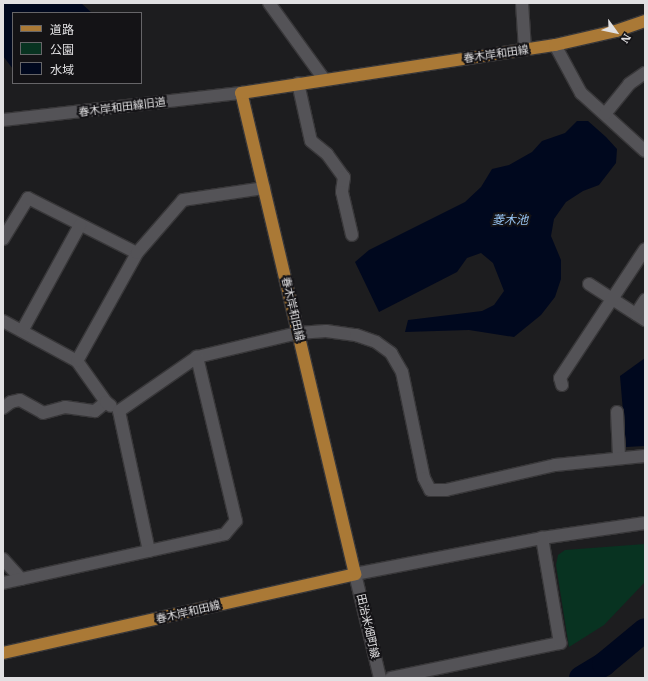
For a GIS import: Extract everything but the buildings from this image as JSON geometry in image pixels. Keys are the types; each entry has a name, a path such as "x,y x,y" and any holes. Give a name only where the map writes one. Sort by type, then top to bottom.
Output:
{"main road":[{"name":"春木岸和田線","path":"3,653 355,574 241,93 324,79 556,45 616,31 645,21"}],"street":[{"path":"269,3 324,79"},
{"path":"522,3 525,50"},
{"path":"556,45 582,93 645,151"},
{"path":"605,114 630,84 645,73"},
{"path":"298,83 311,141 327,154 344,177 342,192 352,235"},
{"name":"春木岸和田線旧道","path":"3,120 241,93"},
{"path":"77,361 137,253 183,200 264,188"},
{"path":"4,236 28,198 137,253"},
{"path":"22,330 80,225"},
{"path":"562,385 560,378 645,249"},
{"path":"589,284 640,317 645,300"},
{"path":"3,320 77,361 106,402 119,411 148,551"},
{"path":"119,411 197,357 298,333 326,332 356,335 376,342 391,353 402,372 424,478 430,490 446,490 555,465 619,456 645,456"},
{"path":"3,583 225,534 236,521 197,357"},
{"path":"3,408 11,402 20,400 43,413 65,407 95,411 106,402"},
{"path":"617,412 619,456"},
{"path":"355,574 542,538 645,523"},
{"path":"391,678 560,643 542,538"},
{"path":"3,559 21,579"},
{"name":"田治米畑町線","path":"355,574 380,678"}],"green space":[{"path":"645,544 645,582 604,625 569,647 556,565 558,555 565,550"}],"water":[{"path":"3,3 81,3 91,12 12,12 12,68 3,56"},
{"name":"菱木池","path":"577,121 588,121 606,137 617,149 616,163 599,185 583,191 566,202 554,219 551,236 561,260 561,279 555,297 541,315 514,337 469,330 405,332 408,320 482,311 494,305 504,291 493,263 481,253 467,258 457,272 379,312 355,262 369,250 465,202 481,187 492,169 509,165 532,152 542,141 565,133"},
{"path":"645,358 645,446 626,447 620,376"}],"waterway":[{"path":"581,678 604,664 645,630"}]}
